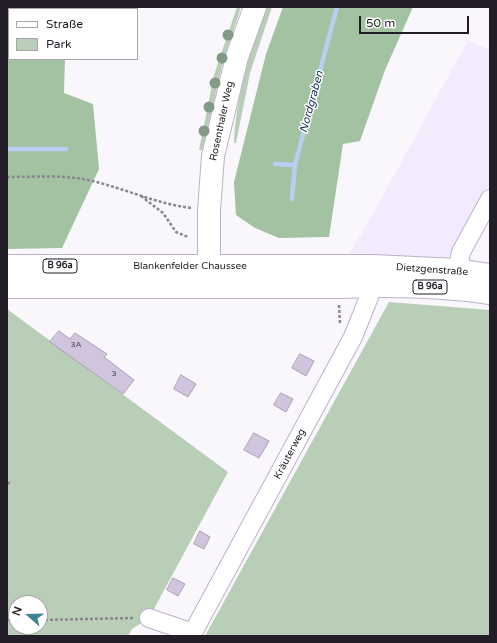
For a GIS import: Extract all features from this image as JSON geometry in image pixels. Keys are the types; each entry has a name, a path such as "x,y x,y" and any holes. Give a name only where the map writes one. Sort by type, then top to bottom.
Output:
{"main road":[{"name":"Rosenthaler Weg","path":"209,276 209,210 213,156 237,57 255,7"},
{"name":"Blankenfelder Chaussee","path":"7,266 209,276 372,276"},
{"name":"Dietzgenstraße","path":"372,276 458,270 490,275"},
{"name":"Blankenfelder Chaussee","path":"7,287 209,276"},
{"name":"Dietzgenstraße","path":"372,276 490,293"}],"lane":[{"path":"458,270 461,252 482,231 490,199"},
{"name":"Kräuterweg","path":"192,635 353,337 369,296 372,276"},
{"path":"149,618 192,635"}],"path":[{"path":"7,177 56,177 83,179 139,194 174,206 209,210"},
{"path":"139,194 163,213 176,232 188,237"},
{"path":"48,620 149,618"}],"shaded area":[{"path":"468,40 490,50 490,189 455,254 453,264 345,261 373,214"}],"green space":[{"path":"7,7 66,7 8,8 8,60 65,60 64,93 93,104 99,169 62,248 7,249"},
{"path":"237,7 241,7 222,66 202,150 199,150 214,75"},
{"path":"267,7 272,7 250,73 236,143 234,143 235,125 241,90 255,40"},
{"path":"283,7 413,7 385,70 360,141 343,144 329,237 279,238 255,228 236,215 234,182 266,54"},
{"path":"389,302 490,310 490,636 205,636"},
{"path":"7,309 228,472 149,618 132,629 128,636 7,636"}],"building":[{"path":"59,331 70,339 75,333 107,354 104,357 134,380 123,394 50,342"},
{"path":"300,354 314,361 306,376 292,368"},
{"path":"181,375 196,384 188,397 174,389"},
{"path":"281,393 293,399 286,412 274,405"},
{"path":"254,433 269,441 259,458 244,450"},
{"path":"200,531 210,537 204,549 194,544"},
{"path":"173,578 185,584 178,596 167,590"}],"waterway":[{"name":"Nordgraben","path":"292,199 295,165 337,7"},
{"path":"7,149 66,149"},
{"path":"275,164 295,165"}]}
